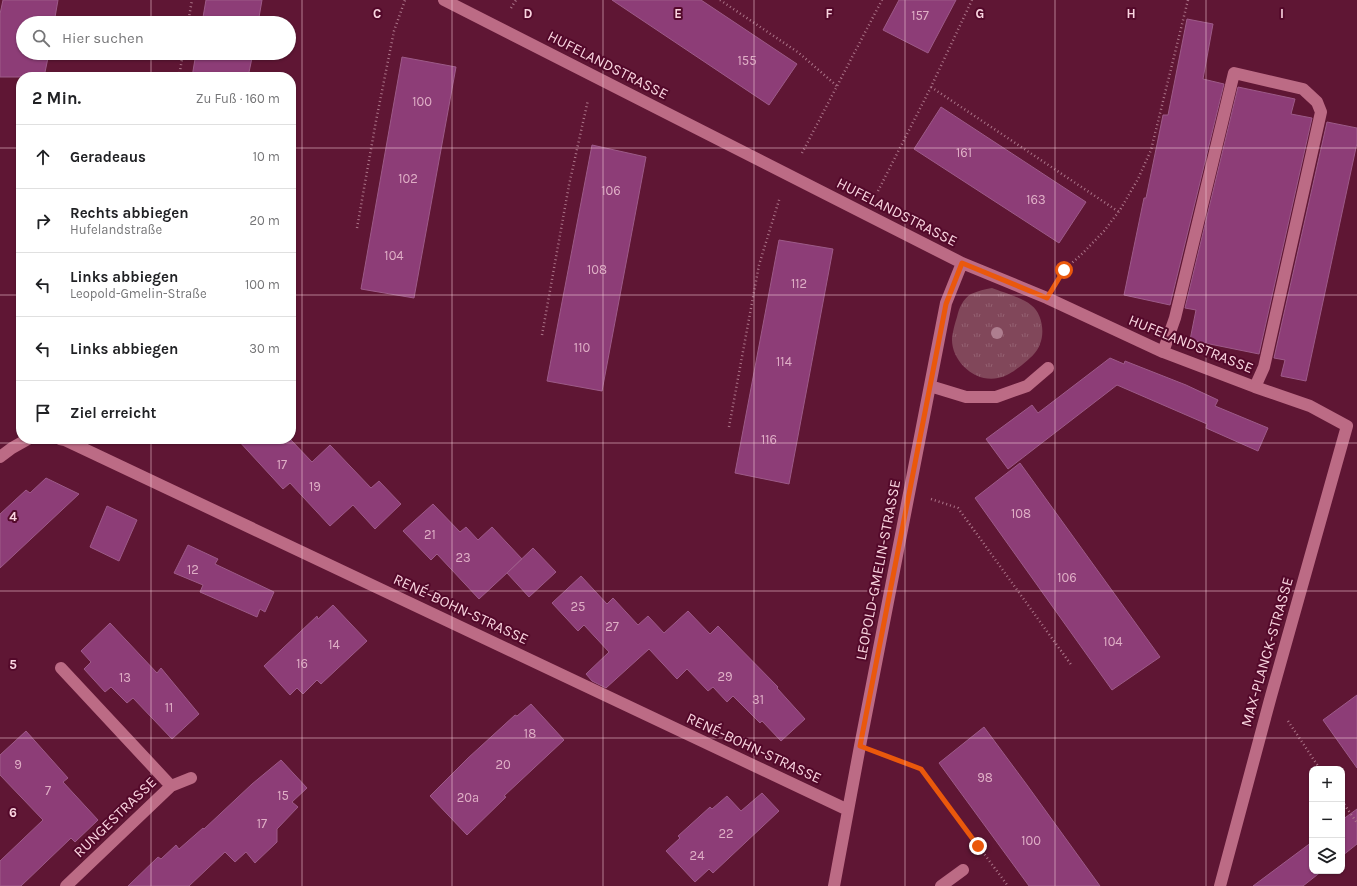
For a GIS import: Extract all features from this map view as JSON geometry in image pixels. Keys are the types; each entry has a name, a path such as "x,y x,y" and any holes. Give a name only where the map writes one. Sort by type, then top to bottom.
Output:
{"street":[{"name":"HUFELANDSTRASSE","path":"444,0 962,263 1047,298 1163,352 1254,387 1310,406 1347,426"},
{"path":"1163,352 1175,318 1234,73 1303,89 1317,102 1322,112 1264,367 1254,387"},
{"name":"LEOPOLD-GMELIN-STRASSE","path":"834,886 946,304 962,263"},
{"path":"930,386 966,397 996,397 1027,386 1048,368"},
{"name":"MAX-PLANCK-STRASSE","path":"1220,886 1271,696 1347,426"},
{"path":"0,457 19,444"},
{"name":"RENÉ-BOHN-STRASSE","path":"73,444 848,810"},
{"path":"61,668 171,786"},
{"name":"RUNGESTRASSE","path":"66,886 171,786 191,778"},
{"path":"941,886 963,870"}],"path":[{"path":"189,16 192,0"},
{"path":"357,228 394,31 405,0"},
{"path":"510,10 516,0"},
{"path":"720,0 799,53 837,86"},
{"path":"802,153 882,0"},
{"path":"878,191 931,87 972,0"},
{"path":"1047,298 1064,270 1083,254 1119,212 1138,180 1151,150 1188,0"},
{"path":"180,72 182,60"},
{"path":"542,335 569,185 594,76"},
{"path":"931,87 1119,212"},
{"path":"729,427 759,265 787,174"},
{"path":"909,492 958,508 1072,666"},
{"path":"1271,696 1318,766"},
{"path":"860,746 921,769 1008,886"},
{"path":"1343,802 1357,823"}],"green space":[{"path":"992,288 1027,302 1035,308 1042,323 1042,339 1037,350 1022,365 1005,376 989,379 973,374 960,362 953,347 952,338 960,307 968,296 982,290"}],"building":[{"path":"3,0 58,0 55,16 16,16 16,60 48,60 45,72 16,72 16,77 0,77 0,14"},
{"path":"206,0 262,0 259,16 203,16"},
{"path":"612,0 701,0 797,64 769,105"},
{"path":"899,0 956,0 928,53 883,30"},
{"path":"1187,19 1213,24 1203,79 1224,84 1170,305 1124,295 1163,115 1168,115"},
{"path":"402,57 456,67 414,298 361,289"},
{"path":"195,60 252,60 249,72 193,72"},
{"path":"1238,87 1295,99 1291,114 1312,118 1259,354 1190,340 1196,310 1185,308"},
{"path":"941,107 1086,202 1059,243 914,149"},
{"path":"1327,122 1357,128 1357,143 1306,381 1281,376 1285,360 1274,358"},
{"path":"592,145 646,157 602,391 547,381"},
{"path":"779,240 833,249 789,484 735,473"},
{"path":"1110,358 1124,364 1125,361 1186,385 1218,400 1215,406 1268,428 1258,451 1206,428 1207,424 1117,385 1008,469 986,439 1032,405 1038,413"},
{"path":"242,444 295,444 312,462 330,445 371,488 379,481 401,504 375,529 353,505 330,526 290,483 283,489"},
{"path":"1020,463 1160,657 1112,690 975,498"},
{"path":"46,478 79,494 0,568 0,514 26,490 30,493"},
{"path":"433,504 460,532 466,527 478,540 492,527 522,559 479,599 437,554 431,560 403,531"},
{"path":"107,506 137,520 119,561 90,547"},
{"path":"188,545 218,559 215,564 274,592 265,612 260,609 257,617 200,592 203,585 174,573"},
{"path":"533,548 556,572 529,597 507,573"},
{"path":"581,576 607,604 613,598 638,625 648,616 664,633 688,611 710,634 718,626 778,687 777,688 805,719 781,741 762,721 760,723 733,696 727,702 713,687 708,691 687,669 677,679 649,649 606,688 592,681 586,674 609,652 584,625 578,631 552,603"},
{"path":"333,605 367,641 321,684 317,680 303,694 297,688 290,695 264,666 317,616 318,619"},
{"path":"110,623 157,673 161,668 199,714 172,739 133,698 127,703 111,687 105,692 84,669 91,662 81,651"},
{"path":"1357,695 1357,768 1323,720"},
{"path":"531,704 564,740 504,796 506,797 467,835 430,796 468,758 515,715 517,716"},
{"path":"984,727 1100,886 1029,886 939,763"},
{"path":"26,731 68,778 63,782 98,820 75,842 71,838 21,886 0,886 0,861 43,820 0,775 0,755"},
{"path":"281,760 307,788 292,802 298,807 277,829 277,842 255,863 246,852 235,862 225,852 189,886 128,886 158,857 161,859 176,845 179,849 203,828 204,829 252,784"},
{"path":"762,793 779,811 713,873 709,869 695,882 666,851 680,838 678,836 710,807 712,809 727,796 741,811"},
{"path":"1357,809 1357,844 1345,854 1345,838 1345,818"},
{"path":"1309,844 1309,874 1318,874 1303,886 1253,886"}],"route":[{"path":"978,846 921,769 860,746 946,304 962,263 1047,298 1064,270"}]}
